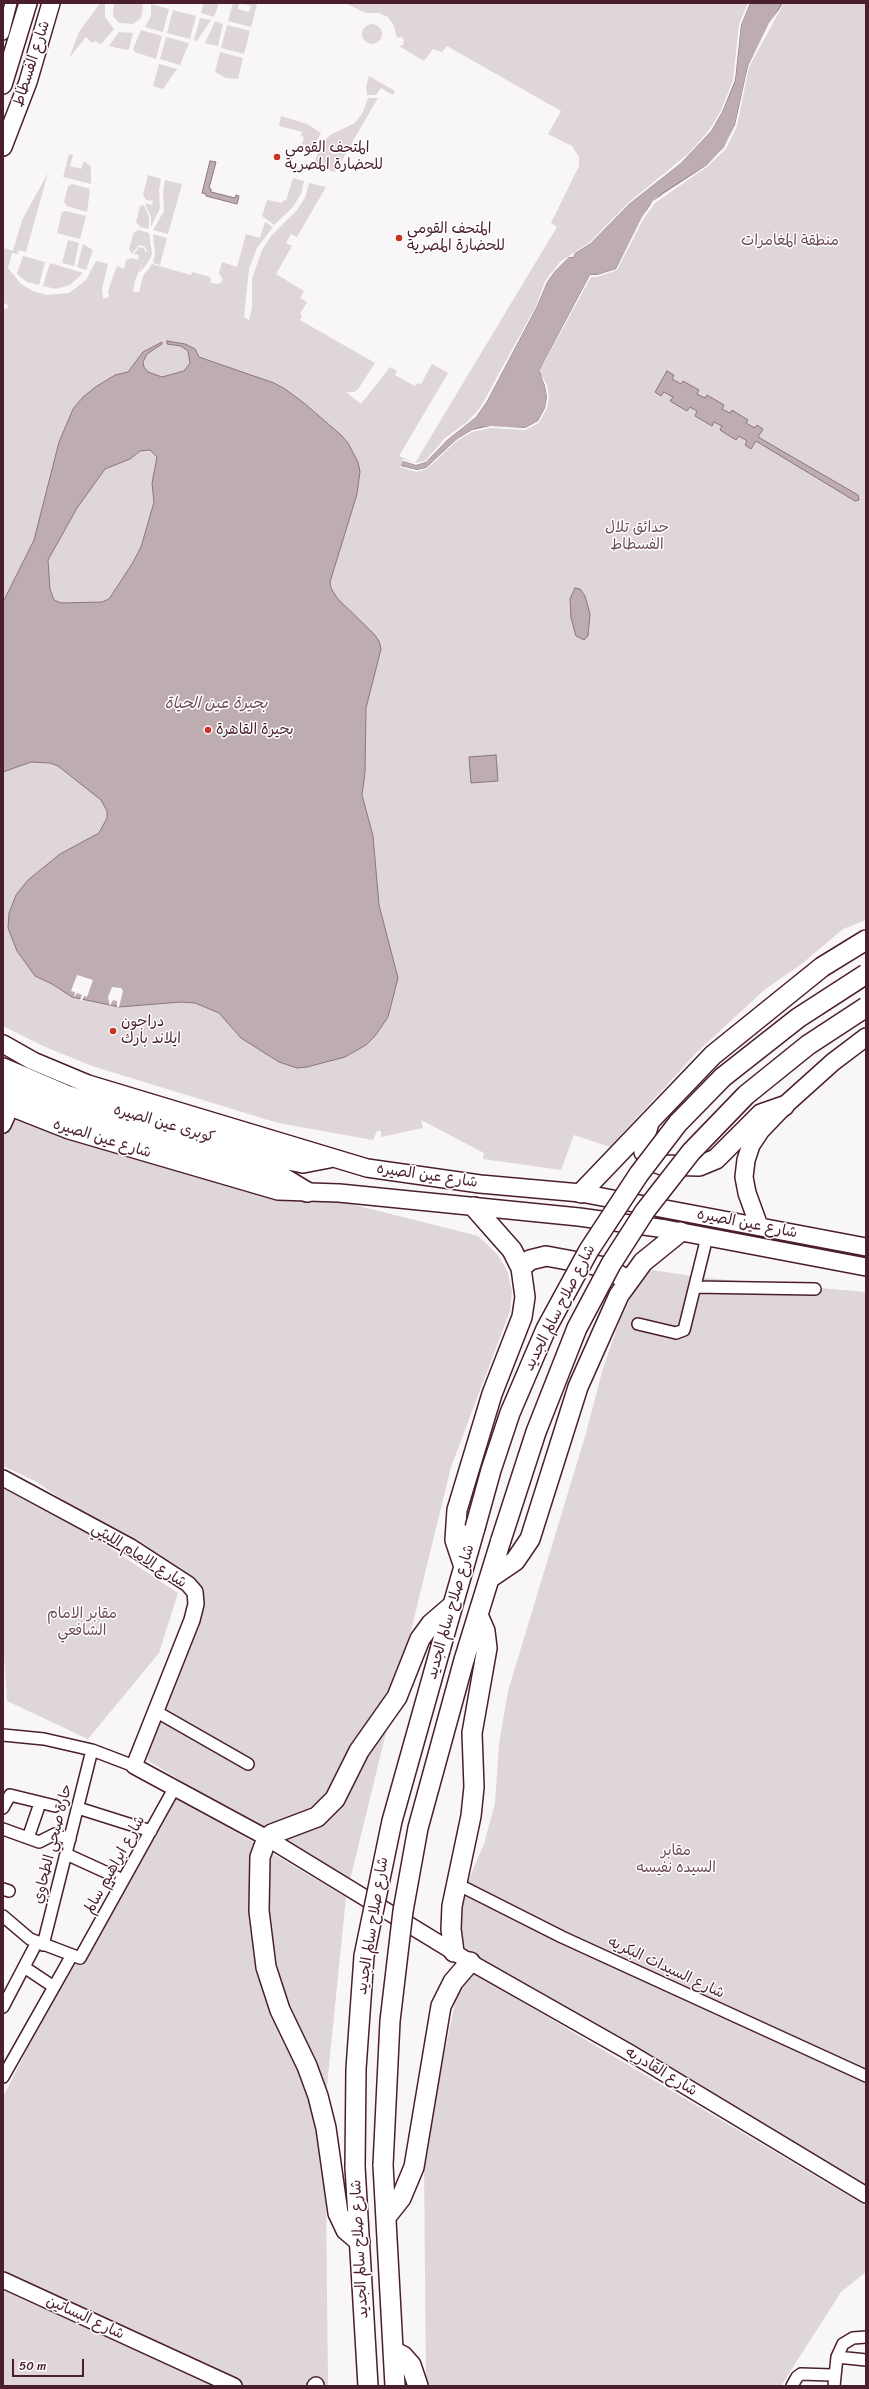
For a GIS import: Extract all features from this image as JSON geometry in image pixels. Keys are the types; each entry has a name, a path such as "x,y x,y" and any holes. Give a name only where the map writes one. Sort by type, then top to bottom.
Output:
{"highway":[{"path":"581,1193 697,1070 741,1031 822,967 866,940"},
{"name":"شارع صلاح سالم الجديد","path":"368,2386 356,2167 356,2069 364,1956 392,1821 500,1441 540,1343 589,1250 639,1174 678,1123 723,1077 798,1018 866,974"},
{"name":"شارع صلاح سالم الجديد","path":"395,2385 383,2166 389,2037 403,1911 418,1828 464,1660 539,1424 577,1328 611,1264 645,1211 691,1152 746,1095 808,1045 866,1007"},
{"name":"كوبرى عين الصيره","path":"3,1068 66,1095 284,1159 303,1163 329,1158"},
{"name":"كوبرى عين الصيره","path":"3,1086 71,1115 279,1175 307,1192"},
{"path":"650,1119 643,1143 644,1152 651,1161 662,1165 699,1166 716,1159 761,1114 784,1106"},
{"path":"464,1567 455,1540 457,1510 492,1394 522,1317 525,1297 521,1268 510,1246 474,1207"},
{"path":"490,1578 515,1561 530,1539 578,1387 599,1335 627,1282 652,1253 680,1232"},
{"path":"521,1268 530,1260 546,1256 605,1267 616,1272 627,1282"},
{"path":"360,2242 346,2230 338,2213 326,2128 318,2096 307,2066 280,2010 266,1968 260,1930 258,1893 260,1857 267,1838 280,1830 316,1817 330,1806 340,1792 359,1751 397,1697 420,1639 431,1624 453,1605"},
{"path":"454,1952 451,1917 455,1883 472,1809 474,1787 472,1733 487,1648 485,1631 478,1615"},
{"path":"386,2217 401,2198 414,2167 441,2006 453,1982 470,1962"},
{"path":"393,2351 403,2356 411,2365 418,2386"},
{"path":"354,2386 366,2362"}],"main road":[{"name":"شارع الفسطاط","path":"3,85 28,3"},
{"name":"شارع الفسطاط","path":"3,147 28,82 51,3"},
{"path":"759,1226 745,1185 746,1160 751,1145 761,1130 784,1106 833,1062 866,1037"},
{"name":"شارع عين الصيره","path":"3,1044 33,1061 88,1084 329,1158 367,1168 405,1174 581,1193 866,1247"},
{"name":"شارع عين الصيره","path":"7,1106 69,1130 278,1191 338,1192 579,1217 680,1232 866,1267"}],"street":[{"path":"3,34 11,3"},
{"path":"3,1124 7,1106"},
{"path":"638,1324 676,1333 682,1332 686,1328 707,1237"},
{"path":"695,1287 815,1289"},
{"name":"شارع الامام الليثي","path":"3,1478 131,1547 188,1584 195,1592 196,1604 192,1620 157,1712 134,1766"},
{"path":"157,1712 248,1764"},
{"path":"3,1735 44,1739 92,1750 134,1766"},
{"name":"حارة صبحي الطحاوي","path":"4,2004 24,1967 40,1944 66,1854 92,1750"},
{"name":"شارع القادريه","path":"134,1766 176,1787 267,1838 470,1962 627,2051 866,2195"},
{"name":"شارع ابراهيم سالم","path":"3,2077 54,1987 76,1957 123,1880 176,1787"},
{"path":"3,1808 10,1795 55,1806"},
{"path":"78,1808 151,1831"},
{"path":"28,1838 38,1809"},
{"path":"3,1829 42,1842 55,1834 70,1839"},
{"path":"66,1854 123,1880"},
{"name":"شارع السيدات البكريه","path":"455,1883 562,1937 866,2076"},
{"path":"3,1916 30,1939 76,1957"},
{"path":"24,1967 54,1987"},
{"name":"شارع البساتين","path":"3,2280 234,2386"},
{"path":"834,2386 837,2358 840,2349 848,2340 866,2336"},
{"path":"837,2358 866,2360"},
{"path":"792,2386 797,2377 801,2374 831,2375 835,2373"}],"green space":[{"path":"100,3 105,3 105,17 114,29 101,44 95,41 92,43 86,37 69,58 79,32"},
{"path":"114,3 142,3 143,8 141,18 133,24 119,23 113,16"},
{"path":"204,3 219,3 214,17 201,13"},
{"path":"233,3 239,3 238,9 249,12 251,6 242,3 257,4 251,27 228,21"},
{"path":"345,3 866,3 866,920 843,929 804,962 763,991 697,1052 610,1147 574,1135 561,1170 483,1159 484,1153 421,1120 423,1128 381,1137 381,1131 377,1131 373,1140 278,1123 92,1066 43,1046 3,1026 3,308 7,309 8,305 4,303 3,306 3,250 5,248 13,251 22,220 48,173 26,252 19,250 18,254 12,253 8,268 21,284 33,291 47,295 69,293 86,280 96,261 108,264 102,289 103,299 109,297 108,291 117,266 124,269 126,260 131,258 138,260 139,255 134,254 139,247 144,248 146,253 135,281 133,292 139,292 143,276 152,264 191,275 192,272 210,277 211,283 219,284 223,280 219,273 222,262 237,267 246,234 260,238 265,222 273,227 257,248 249,269 244,317 249,320 252,308 252,279 262,250 272,235 297,210 305,198 309,183 326,187 297,237 291,234 286,243 292,246 276,274 304,291 300,298 307,302 300,314 302,316 300,320 375,363 358,389 354,392 346,392 361,404 390,367 397,371 395,375 415,386 418,383 421,384 432,364 448,373 399,456 415,463 557,227 551,223 579,166 579,157 572,146 548,134 561,111 447,46 442,52 433,49 424,61 399,46 403,45 404,40 401,37 397,38 394,26 388,17 379,13 366,13"},
{"path":"151,4 169,9 163,32 145,27 151,16"},
{"path":"173,10 196,16 190,39 167,33"},
{"path":"200,18 211,20 197,41 194,40"},
{"path":"215,21 223,24 218,46 205,43"},
{"path":"372,24 379,27 382,34 379,41 372,44 365,41 362,34 365,27"},
{"path":"227,25 250,31 244,54 221,48"},
{"path":"141,30 162,36 156,59 135,52 133,49"},
{"path":"119,32 133,33 129,49 126,50 109,46"},
{"path":"166,37 189,43 180,65 160,59"},
{"path":"220,52 243,58 238,79 226,78 215,72"},
{"path":"159,64 177,69 163,89 153,86"},
{"path":"369,76 395,91 393,95 381,88 376,95 367,95 366,87"},
{"path":"368,98 378,98 335,172 313,166 321,144 330,135 355,123 363,112"},
{"path":"281,116 307,124 321,133 311,151 305,149 306,145 302,144 304,137 301,136 302,132 279,126"},
{"path":"69,154 73,155 70,166 81,169 84,161 91,167 91,184 63,177"},
{"path":"148,175 161,179 159,191 160,208 151,227 151,217 146,203 152,205 153,201 146,200 143,195"},
{"path":"293,178 304,181 301,194 293,207 274,225 262,216 267,200 282,203 284,200 286,201"},
{"path":"165,180 182,184 168,234 153,230 164,211 163,192"},
{"path":"72,184 90,189 87,212 67,206 64,202 68,186"},
{"path":"144,205 149,217 149,229 140,227 136,222 140,206"},
{"path":"66,211 86,216 80,239 57,233 62,212"},
{"path":"139,230 149,233 152,254 147,264 139,273 147,250 144,246 139,245 132,254 129,249 134,232"},
{"path":"153,234 167,238 160,265 153,263 155,254"},
{"path":"68,240 79,243 74,266 62,263"},
{"path":"83,244 93,250 86,270 77,267"},
{"path":"23,256 45,262 39,285 27,282 17,274"},
{"path":"50,263 83,273 70,285 56,289 43,286"},
{"path":"14,1113 69,1133 478,1236 498,1255 508,1273 512,1292 510,1311 451,1467 349,1884 147,1760 197,1591 35,1481 3,1466 3,1136"},
{"name":"مقابر السيده نفيسه","path":"645,1269 706,1278 866,1292 866,2186 476,1963 465,1947 462,1937 460,1926 462,1895 484,1844 495,1803 499,1744 508,1691 586,1433 603,1368 620,1320"},
{"name":"مقابر الامام الشافعي","path":"3,1480 38,1500 178,1593 159,1653 88,1739 7,1701 3,1639"},
{"path":"177,1797 346,1897 325,2105 328,2386 3,2386 3,2097 48,2008"},
{"path":"463,1967 866,2206 866,2272 841,2292 781,2386 426,2386 424,2161 429,2123"}],"water":[{"path":"750,3 782,3 748,66 735,125 729,140 719,154 707,165 663,193 649,206 616,269 597,275 590,275 539,371 545,386 547,397 545,408 538,421 525,428 483,427 472,430 457,439 426,468 417,470 401,466 403,461 416,465 426,462 447,440 476,417 487,401 537,306 547,282 555,271 569,257 573,257 575,253 591,243 629,204 681,163 711,131 722,112 735,81 741,25"},
{"path":"210,161 216,162 209,188 211,189 211,192 235,198 236,195 239,196 237,204 206,196 206,194 202,193"},
{"name":"بحيرة عين الحياة","path":"167,341 185,344 195,349 199,357 274,383 285,389 304,403 341,435 348,443 358,462 360,472 357,494 330,582 331,588 337,598 374,634 379,641 381,649 366,708 365,772 362,795 373,836 379,905 398,978 388,1017 375,1036 366,1045 345,1057 307,1067 297,1068 279,1062 241,1038 219,1013 195,1003 181,1002 119,1007 72,997 52,984 35,976 17,951 8,928 9,913 16,895 28,880 60,854 99,833 107,818 107,811 101,800 58,766 50,763 31,762 3,772 3,602 34,540 59,442 73,409 83,397 97,386 115,375 128,372 143,352 162,342 162,344 147,354 143,362 144,367 148,372 162,377 184,371 190,363 188,351 181,346 167,344","holes":["150,450 157,457 152,483 154,502 141,547 132,564 109,599 102,602 61,603 54,600 50,589 48,560 77,508 105,469 130,459 140,451"]},
{"path":"667,371 674,375 672,379 681,384 683,381 699,390 697,394 705,398 707,395 724,405 722,409 730,413 732,410 748,420 746,423 755,428 757,425 763,429 758,437 858,495 859,500 855,501 756,441 751,449 745,445 747,441 739,436 736,440 720,430 722,426 714,422 712,426 695,416 697,411 690,407 687,411 670,401 673,397 664,392 661,396 655,392"},
{"path":"575,588 580,589 585,596 590,614 588,636 584,640 576,636 571,618 570,599"},
{"path":"496,755 498,781 471,783 469,757"}],"pier":[{"path":"748,3 750,3 741,25 735,80 722,112 711,131 681,163 629,204 591,243 575,253 573,257 569,257 555,271 547,282 537,306 487,401 476,417 447,440 426,462 416,465 403,461 401,466 417,470 426,468 457,439 472,430 491,426 525,428 538,421 545,408 547,397 545,386 540,374 547,385 549,397 547,408 539,423 525,430 491,428 472,432 458,440 427,469 416,472 400,467 403,459 415,463 425,461 445,438 467,422 480,408 536,306 545,281 560,262 590,242 628,203 689,153 709,130 721,111 733,80 739,24"},
{"path":"784,3 749,67 737,126 726,149 708,166 655,203 644,218 617,270 597,277 591,277 539,372 590,275 597,275 616,269 642,217 653,201 707,165 724,147 735,125 748,66 769,23"},
{"path":"77,975 93,980 87,997 84,996 82,1001 80,1000 82,995 77,993 74,998 75,992 71,991"},
{"path":"112,987 121,988 123,991 119,1007 117,1007 117,1001 113,1000 110,1006 108,997"}],"place":[{"name":"المتحف القومي للحضارة المصرية","path":"277,157"},
{"name":"المتحف القومى للحضارة المصرية","path":"399,238"},
{"name":"بحيرة القاهرة","path":"208,730"},
{"name":"دراجون ايلاند بارك","path":"113,1031"}],"park label":[{"name":"منطقة المغامرات","path":"790,241"},
{"name":"حدائق تلال الفسطاط","path":"637,536"}]}
